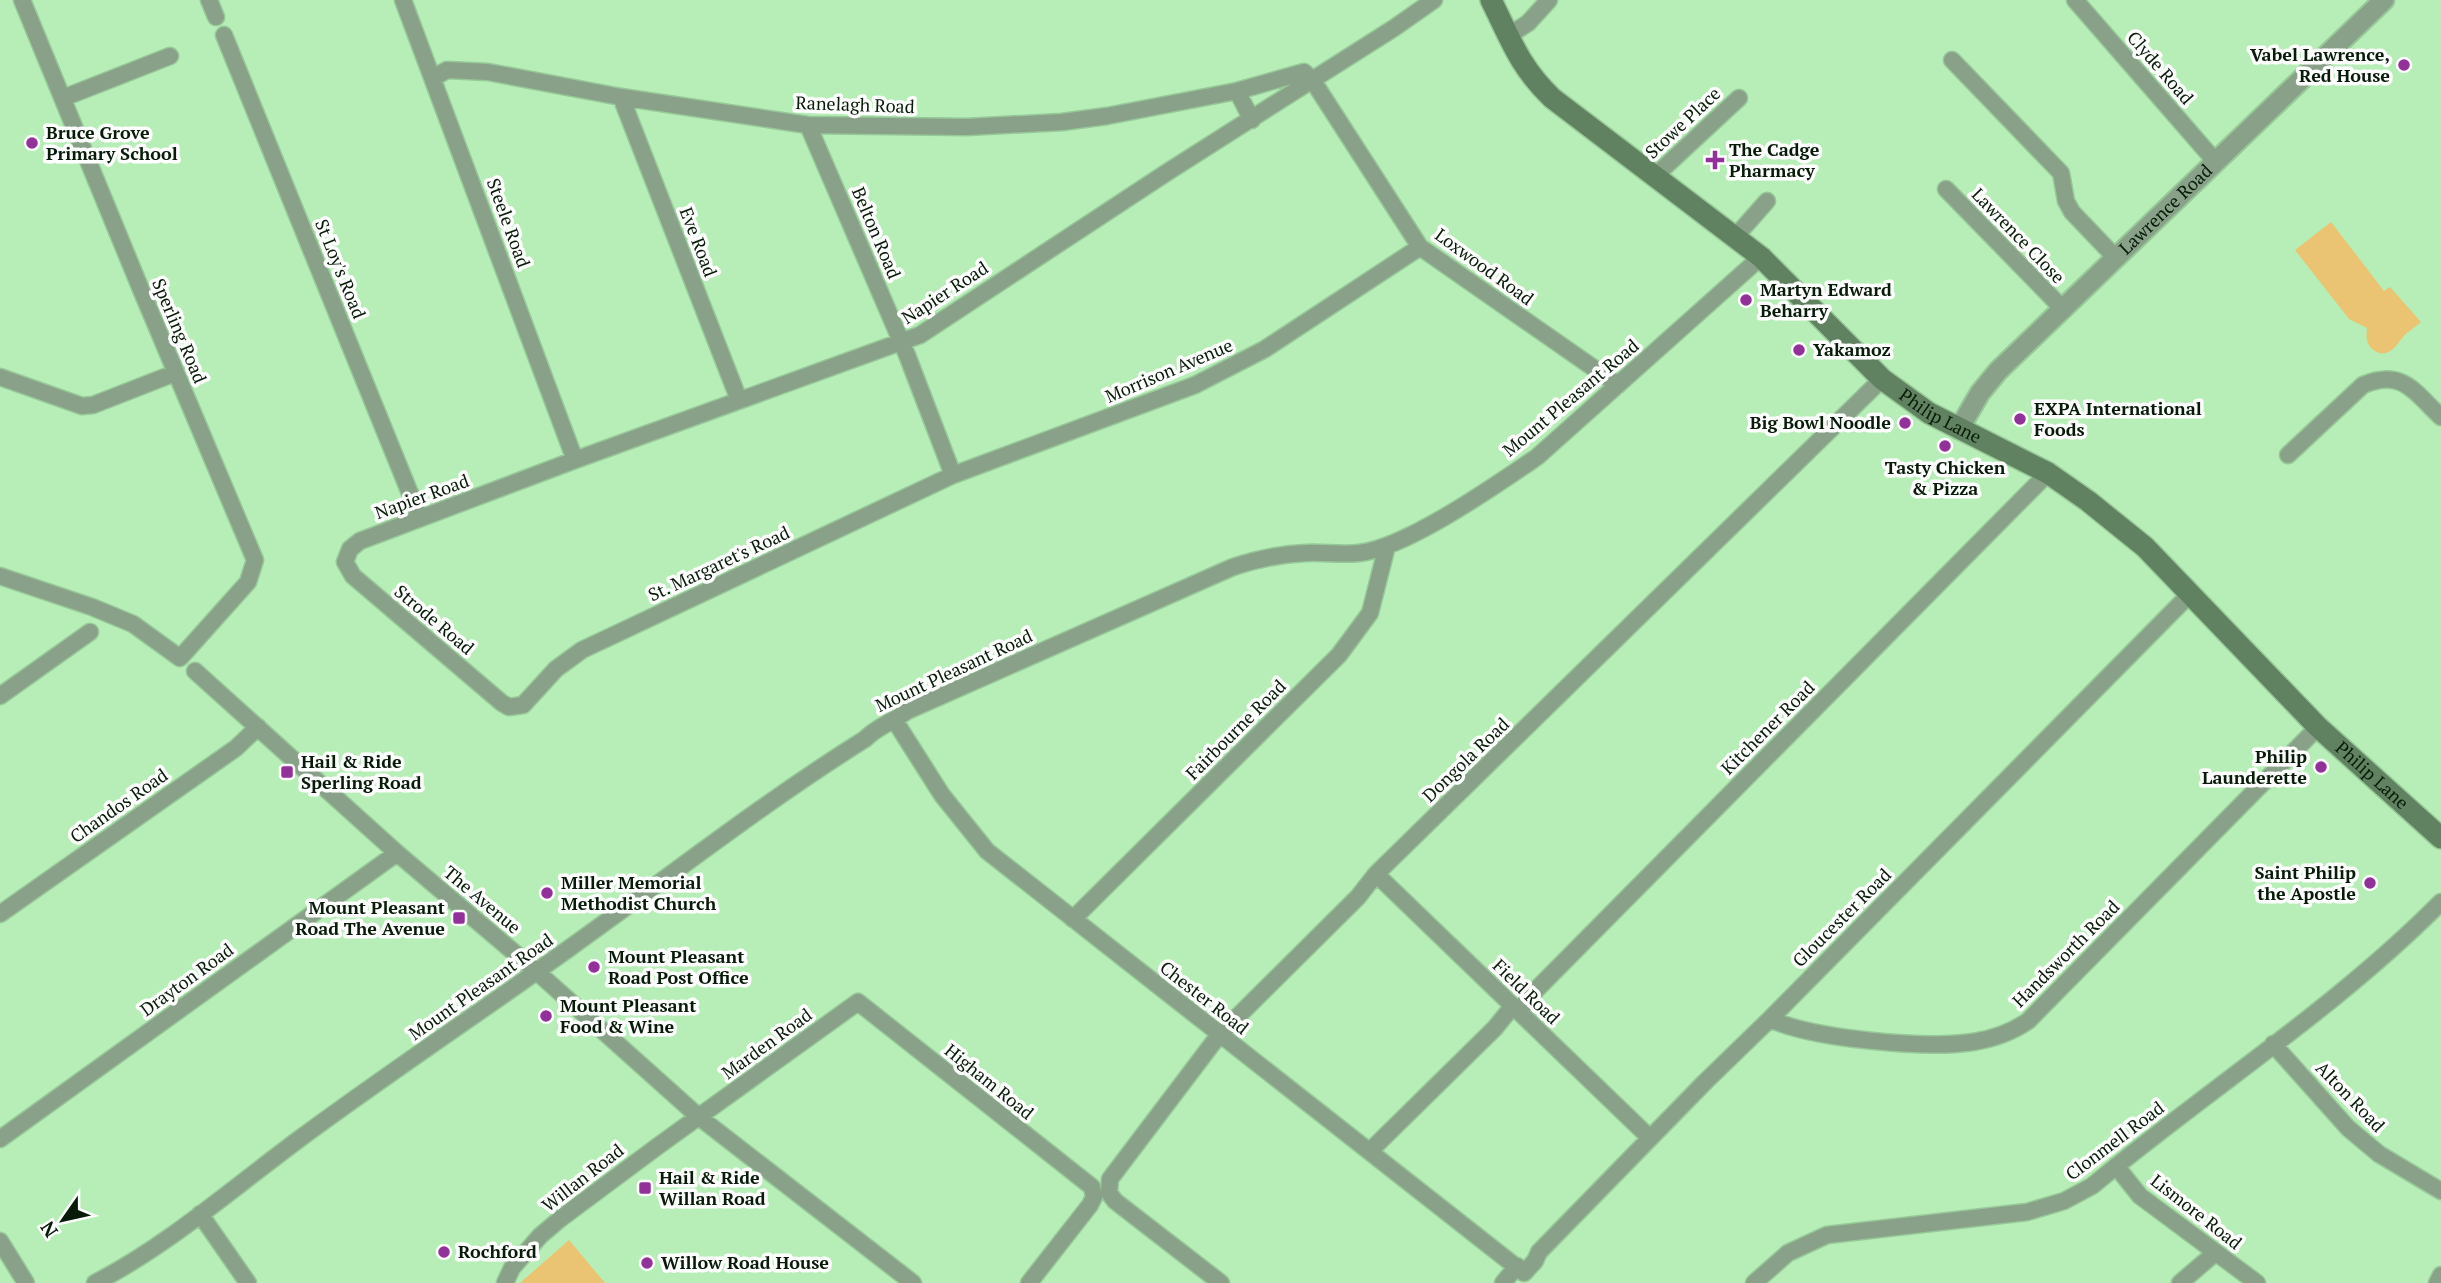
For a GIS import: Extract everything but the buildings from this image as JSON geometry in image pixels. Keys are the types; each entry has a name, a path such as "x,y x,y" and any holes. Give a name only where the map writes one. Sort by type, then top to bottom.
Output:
{"main road":[{"name":"Philip Lane","path":"1491,0 1533,79 1552,98 1761,257 1882,379 1929,413 2048,473 2088,501 2144,547 2318,727 2440,834"}],"street":[{"name":"Sperling Road","path":"0,576 133,624 180,658 248,582 255,560 176,373 71,94 22,0"},
{"path":"209,0 216,17"},
{"name":"Steele Road","path":"403,0 576,460"},
{"name":"Napier Road","path":"350,549 360,541 420,518 920,335 1434,0"},
{"path":"1508,36 1533,18 1549,0"},
{"name":"Clyde Road","path":"2075,0 2215,161"},
{"name":"Lawrence Road","path":"1959,429 1988,383 2384,0"},
{"name":"St Loy's Road","path":"224,35 420,518"},
{"path":"71,94 170,56"},
{"path":"1952,60 2061,173 2066,201 2072,212 2116,258"},
{"name":"Ranelagh Road","path":"433,78 447,70 488,72 621,97 808,125 967,127 1062,122 1237,91 1304,72 1313,81"},
{"name":"Loxwood Road","path":"1313,81 1420,247 1618,385"},
{"path":"1237,91 1252,120"},
{"name":"Eve Road","path":"621,97 739,400"},
{"name":"Stowe Place","path":"1655,176 1738,98"},
{"name":"Belton Road","path":"808,125 902,342 953,475"},
{"name":"Lawrence Close","path":"1946,188 2064,310"},
{"path":"1735,236 1767,201"},
{"name":"Morrison Avenue","path":"953,475 1195,385 1265,349 1420,247"},
{"name":"Mount Pleasant Road","path":"94,1283 130,1264 300,1138 783,792 865,739 874,730 895,721 907,711 1233,567 1261,558 1304,553 1360,553 1387,546 1476,497 1537,457 1761,257"},
{"path":"0,377 82,406 93,405 176,373"},
{"name":"Dongola Road","path":"1029,1283 1102,1193 1219,1035 1358,897 1376,874 1882,379"},
{"path":"2288,454 2363,385 2375,380 2399,381 2411,386 2441,417"},
{"name":"Kitchener Road","path":"1371,1150 1534,992 2048,473"},
{"name":"St. Margaret's Road","path":"517,707 523,705 556,669 582,650 953,475"},
{"name":"Fairbourne Road","path":"1073,919 1339,656 1370,613 1387,546"},
{"name":"Strode Road","path":"350,549 345,562 353,576 502,703 517,707"},
{"name":"Gloucester Road","path":"1503,1283 1535,1261 1539,1252 1650,1138 2191,593"},
{"path":"0,696 90,632"},
{"name":"The Avenue","path":"195,671 397,853 536,971 699,1117 913,1283"},
{"name":"Chester Road","path":"895,721 942,795 987,851 1521,1269"},
{"name":"Chandos Road","path":"0,914 236,748 258,727"},
{"name":"Handsworth Road","path":"1770,1018 1808,1032 1905,1044 1973,1042 2012,1032 2028,1021 2318,727"},
{"name":"Drayton Road","path":"0,1139 397,853"},
{"name":"Field Road","path":"1376,874 1650,1138"},
{"name":"Clonmell Road","path":"1754,1283 1788,1253 1827,1235 2027,1212 2064,1201 2092,1186 2351,986 2441,902"},
{"name":"Marden Road","path":"699,1117 858,1002"},
{"name":"Higham Road","path":"858,1002 1221,1283"},
{"name":"Alton Road","path":"2273,1044 2348,1128 2379,1154 2441,1191"},
{"name":"Willan Road","path":"505,1283 512,1268 550,1228 625,1169 699,1117"},
{"name":"Lismore Road","path":"2116,1166 2140,1196 2257,1283"},
{"path":"200,1214 248,1283"},
{"path":"0,1241 26,1283"},
{"path":"2180,1283 2215,1253"},
{"path":"2437,1283 2441,1275"}],"shaded area":[{"path":"2331,222 2384,291 2390,287 2421,322 2387,353 2372,349 2367,339 2367,328 2349,319 2295,250"},
{"path":"569,1240 605,1283 520,1283"}],"place":[{"name":"Vabel Lawrence, Red House","path":"2404,65"},
{"name":"Bruce Grove Primary School","path":"32,143"},
{"name":"The Cadge Pharmacy","path":"1715,160"},
{"name":"Martyn Edward Beharry","path":"1746,300"},
{"name":"Yakamoz","path":"1799,350"},
{"name":"EXPA International Foods","path":"2020,419"},
{"name":"Big Bowl Noodle","path":"1905,423"},
{"name":"Tasty Chicken & Pizza","path":"1945,446"},
{"name":"Philip Launderette","path":"2321,767"},
{"name":"Hail & Ride Sperling Road","path":"287,772"},
{"name":"Saint Philip the Apostle","path":"2370,883"},
{"name":"Miller Memorial Methodist Church","path":"547,893"},
{"name":"Mount Pleasant Road The Avenue","path":"459,918"},
{"name":"Mount Pleasant Road Post Office","path":"594,967"},
{"name":"Mount Pleasant Food & Wine","path":"546,1016"},
{"name":"Hail & Ride Willan Road","path":"645,1188"},
{"name":"Rochford","path":"444,1252"},
{"name":"Willow Road House","path":"647,1263"}]}
